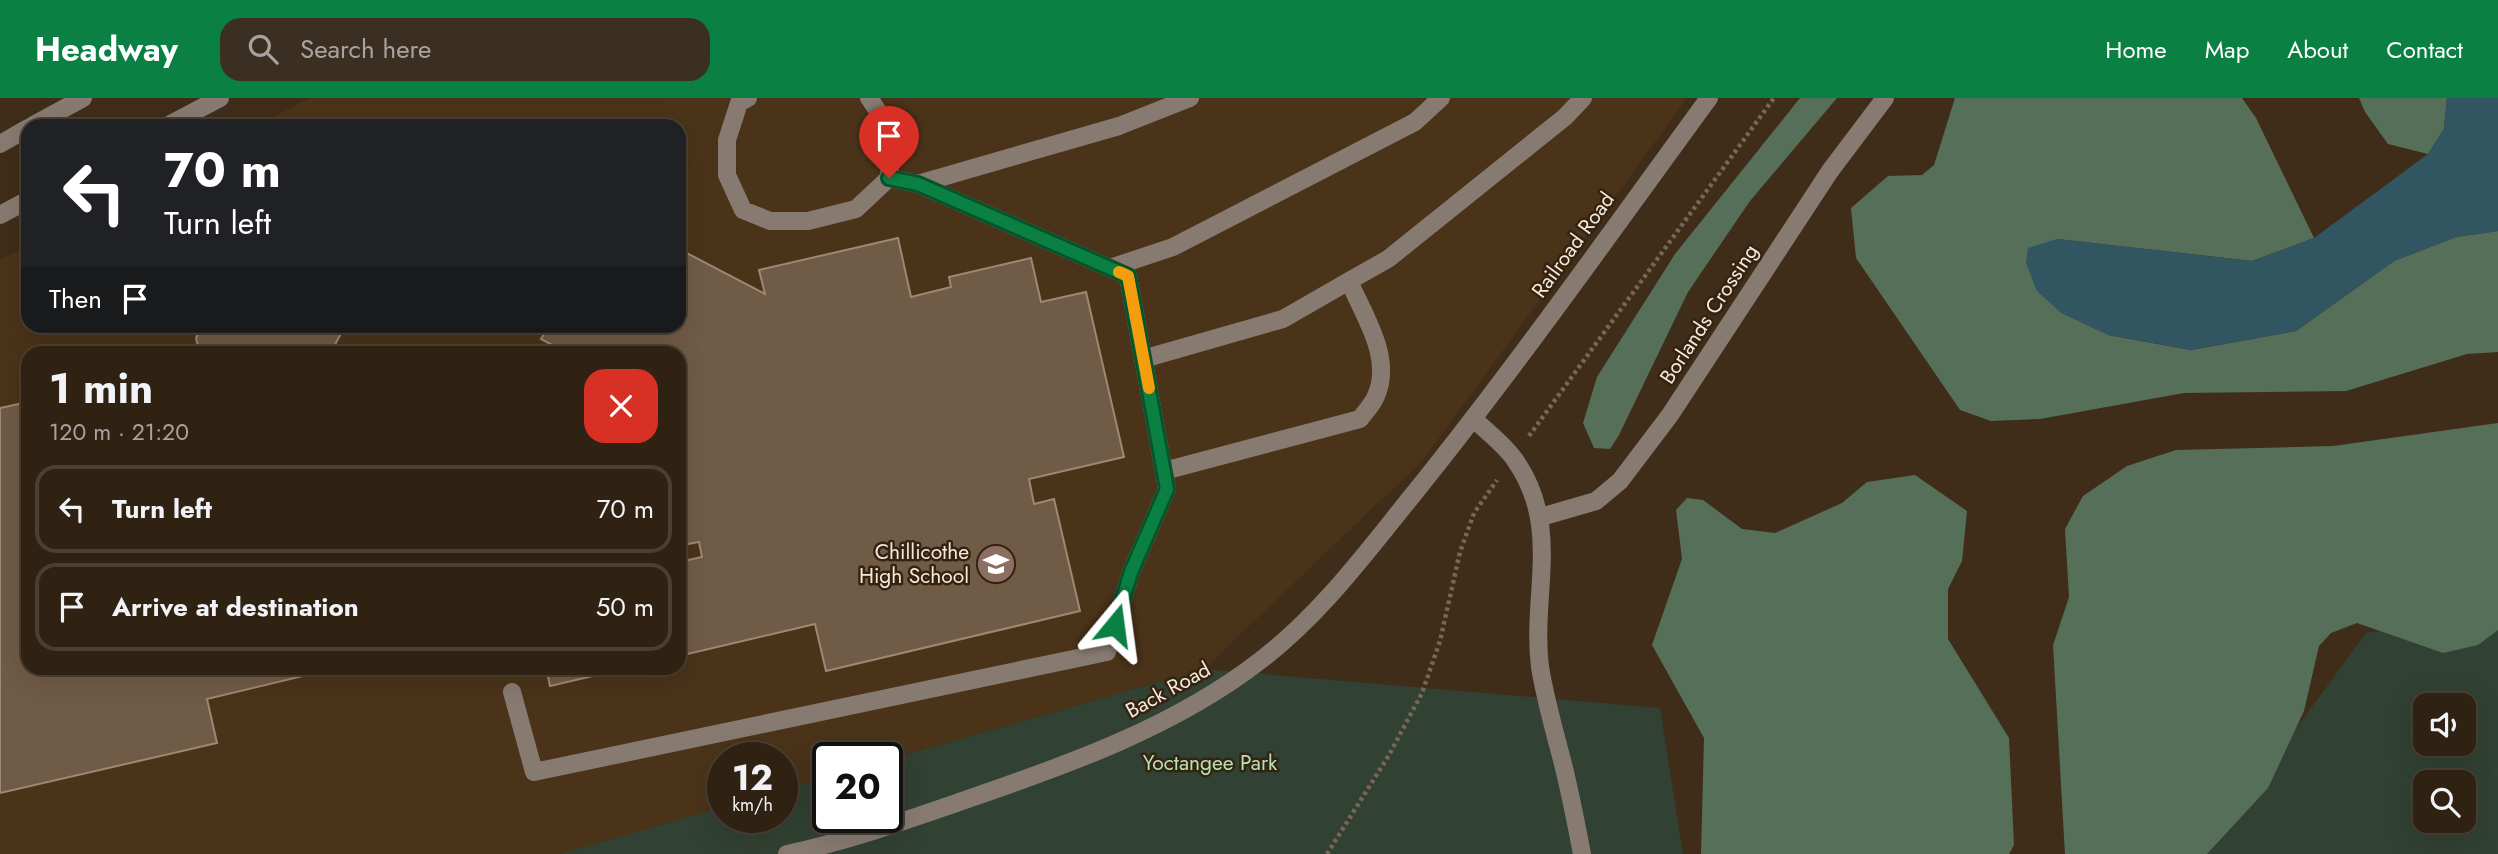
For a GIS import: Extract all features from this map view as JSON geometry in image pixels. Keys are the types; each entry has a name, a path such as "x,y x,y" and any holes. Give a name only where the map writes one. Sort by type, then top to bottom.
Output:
{"street":[{"path":"45,119 83,98"},
{"path":"180,119 220,98"},
{"path":"740,100 727,140 727,175 743,210 770,221 808,221 856,209 889,178 892,145 882,116 869,98"},
{"path":"918,184 1119,126 1190,98"},
{"path":"1110,268 1185,240 1415,122 1441,98"},
{"path":"1143,359 1283,319 1388,259 1565,117 1583,98"},
{"name":"Railroad Road","path":"1474,419 1709,98"},
{"name":"Borlands Crossing","path":"1541,517 1596,501 1620,481 1670,415 1830,171 1885,98"},
{"path":"0,144 21,132"},
{"path":"512,692 534,772 1107,652 1131,572 1167,489 1128,276 918,184 889,178"},
{"path":"0,215 21,204"},
{"path":"1164,471 1360,419 1376,397 1383,368 1378,349 1349,281"},
{"path":"1474,419 1514,458 1531,485 1541,517 1543,560 1538,624 1541,667 1582,854"},
{"name":"Back Road","path":"787,854 827,845 1016,783 1130,737 1211,695 1262,660 1324,604 1474,419"}],"path":[{"path":"1327,854 1389,755 1422,693 1440,641 1460,552 1474,513 1774,98"}],"shaded area":[{"name":"Chillicothe High School","path":"310,98 1687,98 1423,460 1204,669 903,755 903,742 812,742 812,782 798,785 798,742 707,742 707,812 560,854 0,854 0,260 21,249 21,333 686,333 686,119 270,119"}],"green space":[{"path":"1800,98 1837,98 1750,201 1688,292 1610,449 1594,448 1583,423 1597,377 1675,254"},
{"path":"1955,98 2242,98 2256,118 2314,238 2252,261 2057,239 2108,335 2191,350 2296,331 2394,261 2456,237 2498,231 2498,352 2467,354 2346,391 2184,393 2040,419 1991,421 1960,410 1856,258 1851,208 1888,176 1922,175 1934,165"},
{"path":"2359,98 2447,98 2444,129 2428,154 2388,144 2365,112"},
{"path":"2498,423 2498,630 2478,645 2443,653 2357,623 2331,633 2319,646 2304,711 2268,788 2207,854 2065,854 2053,645 2069,597 2065,529 2083,496 2127,466 2176,450 2333,446"},
{"path":"1915,475 1967,511 1962,561 1948,589 1948,639 2009,738 2014,845 2009,854 1701,854 1704,738 1652,645 1682,559 1676,510 1687,498 1703,500 1742,529 1775,533 1842,503 1867,482"},
{"path":"2498,611 2498,854 2204,854 2366,633"},
{"name":"Yoctangee Park","path":"1204,669 1660,708 1683,854 560,854 707,812 707,833 798,833 798,785 812,782 812,833 903,833 903,755"}],"water":[{"path":"2447,98 2498,98 2498,231 2456,237 2394,261 2296,331 2191,350 2108,335 2061,313 2037,291 2026,263 2028,248 2057,239 2252,261 2314,238 2428,154 2444,129"}],"building":[{"path":"898,238 911,297 951,287 949,277 1031,258 1041,302 1086,292 1124,457 1029,479 1034,504 1054,499 1080,611 826,671 815,624 686,654 686,560 702,557 699,542 686,544 686,346 554,346 541,339 544,333 686,333 686,253 765,294 759,270"},
{"path":"198,333 341,333 334,346 198,346 196,338"},
{"path":"21,404 21,675 307,675 207,699 217,743 0,793 0,408"},
{"path":"548,675 597,675 550,686"}],"slow traffic":[{"path":"1119,272 1128,276 1149,388"}],"place":[{"name":"Chillicothe High School","path":"996,564"}],"route":[{"path":"889,178 918,184 1128,276 1167,489 1131,572 1115,625"}]}
